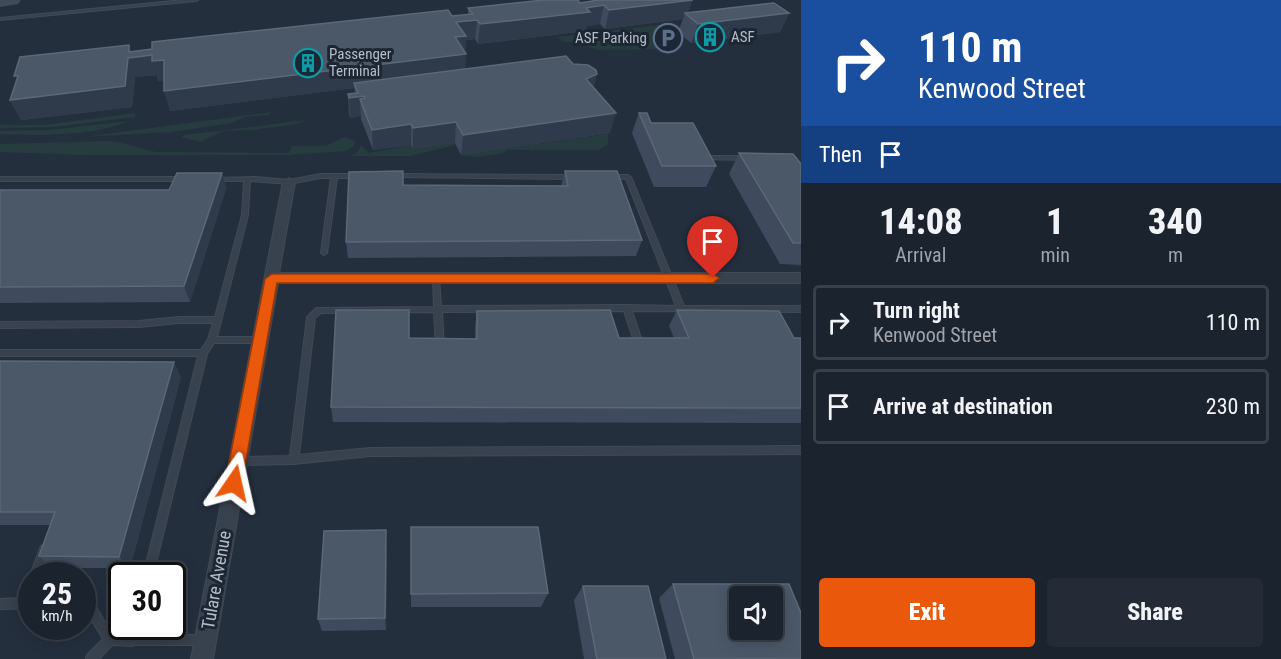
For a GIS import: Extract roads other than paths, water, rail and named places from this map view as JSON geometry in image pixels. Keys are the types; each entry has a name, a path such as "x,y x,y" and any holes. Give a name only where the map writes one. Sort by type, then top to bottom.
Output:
{"street":[{"name":"Tulare Avenue","path":"203,650 289,182"},
{"path":"272,279 801,278"}],"lane":[{"path":"0,19 196,0"},
{"path":"700,158 748,158"},
{"path":"210,179 289,182 334,176 369,176"},
{"path":"324,253 334,176"},
{"path":"381,176 581,177"},
{"path":"604,177 628,177 681,309"},
{"path":"0,179 187,179"},
{"path":"151,562 203,353 212,340 245,215 247,179"},
{"path":"436,279 440,347"},
{"path":"627,308 641,351"},
{"path":"294,460 311,317 319,310 801,309"},
{"path":"0,325 139,324 179,320 218,320"},
{"path":"212,340 260,340"},
{"path":"0,353 203,353"},
{"path":"238,461 294,460 370,452 801,450"},
{"path":"39,562 48,538"},
{"path":"0,604 18,603"},
{"path":"96,617 108,637"},
{"path":"91,659 110,640 203,650"}],"place":[{"name":"ASF","path":"710,37"},
{"name":"ASF Parking","path":"668,38"},
{"name":"Passenger Terminal","path":"308,63"}]}
